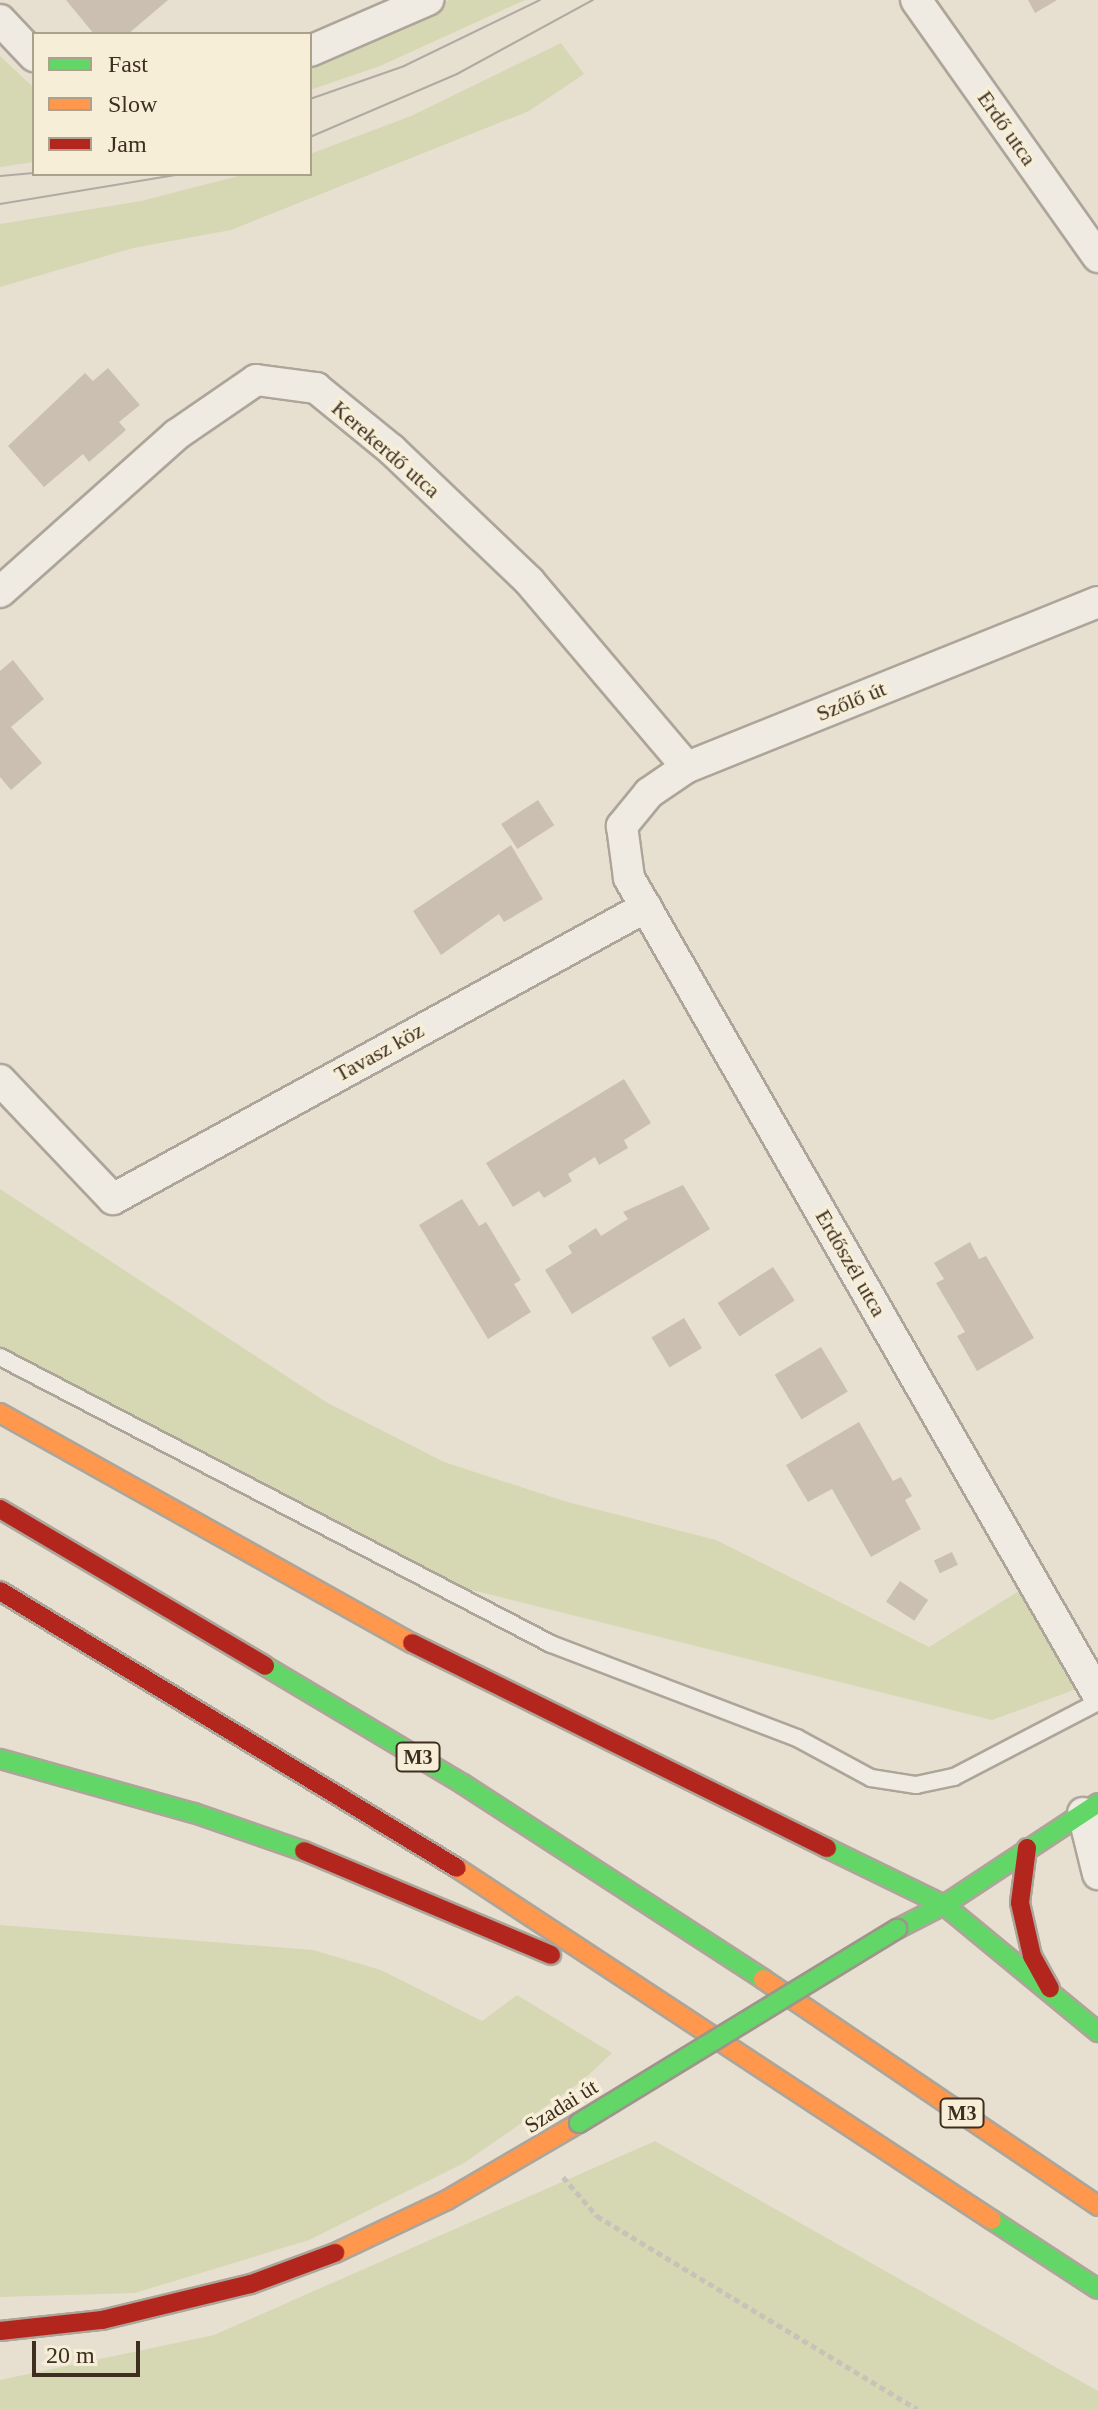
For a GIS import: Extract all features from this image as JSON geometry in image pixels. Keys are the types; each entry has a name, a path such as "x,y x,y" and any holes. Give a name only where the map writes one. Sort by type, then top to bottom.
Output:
{"main road":[{"path":"0,1413 467,1674 944,1905 1098,2032"},
{"name":"M3","path":"0,1509 463,1784 826,2020 1098,2206"},
{"path":"0,1591 416,1841 657,1996 1098,2289"},
{"path":"0,1759 194,1813 352,1868 657,1996"},
{"name":"Szadai út","path":"0,2331 102,2320 251,2284 357,2243 539,2149 897,1929 944,1905 1090,1808"},
{"path":"1027,1848 1020,1903 1032,1956 1057,2001"}],"street":[{"path":"312,50 428,0"},
{"name":"Erdő utca","path":"916,0 1098,257"},
{"path":"0,20 32,54"},
{"name":"Kerekerdő utca","path":"0,592 176,435 256,380 316,388 392,450 529,581 687,767"},
{"name":"Szőlő út","path":"622,826 649,793 687,767 1098,602"},
{"name":"Erdőszél utca","path":"622,826 629,878 1098,1695"},
{"name":"Tavasz köz","path":"0,1080 113,1199 646,907"},
{"path":"1090,1808 1098,1874"}],"lane":[{"path":"0,1357 551,1644 773,1728 871,1778 916,1785 954,1777 1098,1702"}],"path":[{"path":"539,2149 597,2216 917,2409"}],"green space":[{"path":"449,0 525,0 380,66 312,89 312,57 403,26"},
{"path":"561,43 584,74 529,111 231,230 133,248 0,287 0,224 141,201 238,176 312,176 312,153 411,116"},
{"path":"0,56 32,86 32,162 0,167"},
{"path":"0,1189 326,1402 444,1462 564,1501 716,1540 929,1647 1025,1587 1082,1687 992,1720 456,1586 106,1415 0,1355"},
{"path":"0,1925 313,1950 381,1970 482,2021 517,1995 612,2053 582,2081 464,2163 309,2240 135,2293 0,2297"},
{"path":"655,2141 1098,2391 1098,2409 0,2409 0,2380 214,2335"}],"building":[{"path":"66,0 168,0 130,32 92,32"},
{"path":"1028,0 1057,0 1035,13"},
{"path":"108,368 140,405 119,422 126,430 89,462 83,454 44,487 8,446 85,373 93,381"},
{"path":"13,660 44,699 11,727 42,763 11,790 0,777 0,671"},
{"path":"538,800 554,825 517,849 501,824"},
{"path":"511,845 543,899 504,922 499,914 441,955 413,911"},
{"path":"624,1079 651,1123 624,1140 628,1148 599,1165 595,1157 568,1174 572,1181 544,1198 539,1191 513,1207 486,1163"},
{"path":"683,1185 710,1229 572,1314 545,1270 572,1253 568,1246 596,1228 601,1236 628,1219 623,1212"},
{"path":"462,1199 479,1226 486,1222 521,1280 514,1284 531,1312 488,1339 419,1225"},
{"path":"970,1242 979,1259 986,1256 1034,1338 977,1371 957,1336 965,1332 936,1283 944,1279 934,1263"},
{"path":"773,1267 795,1301 739,1336 718,1303"},
{"path":"684,1318 702,1348 669,1368 651,1338"},
{"path":"821,1347 848,1392 801,1419 775,1375"},
{"path":"859,1422 893,1481 901,1477 912,1496 905,1500 921,1529 871,1557 832,1489 808,1502 786,1465"},
{"path":"952,1552 958,1565 940,1573 934,1560"},
{"path":"900,1581 928,1600 914,1621 886,1602"}],"tram line":[{"path":"312,98 404,66 540,0"},
{"path":"312,136 457,74 593,0"},
{"path":"0,176 32,173"},
{"path":"0,204 170,176"}],"traffic: fast":[{"path":"265,1666 463,1784 763,1979"},
{"path":"0,1759 194,1813 304,1851"},
{"path":"897,1929 944,1905 1098,1803"},
{"path":"827,1848 944,1905 1098,2032"},
{"path":"579,2123 897,1929"},
{"path":"992,2220 1098,2289"}],"traffic: slow":[{"path":"0,1413 412,1643"},
{"path":"457,1868 992,2220"},
{"path":"763,1979 1098,2206"},
{"path":"335,2253 447,2200 579,2123"}],"traffic: jam":[{"path":"0,1509 265,1666"},
{"path":"0,1591 457,1868"},
{"path":"412,1643 827,1848"},
{"path":"1027,1848 1020,1903 1032,1956 1050,1988"},
{"path":"304,1851 551,1955"},
{"path":"0,2331 102,2320 251,2284 335,2253"}]}
